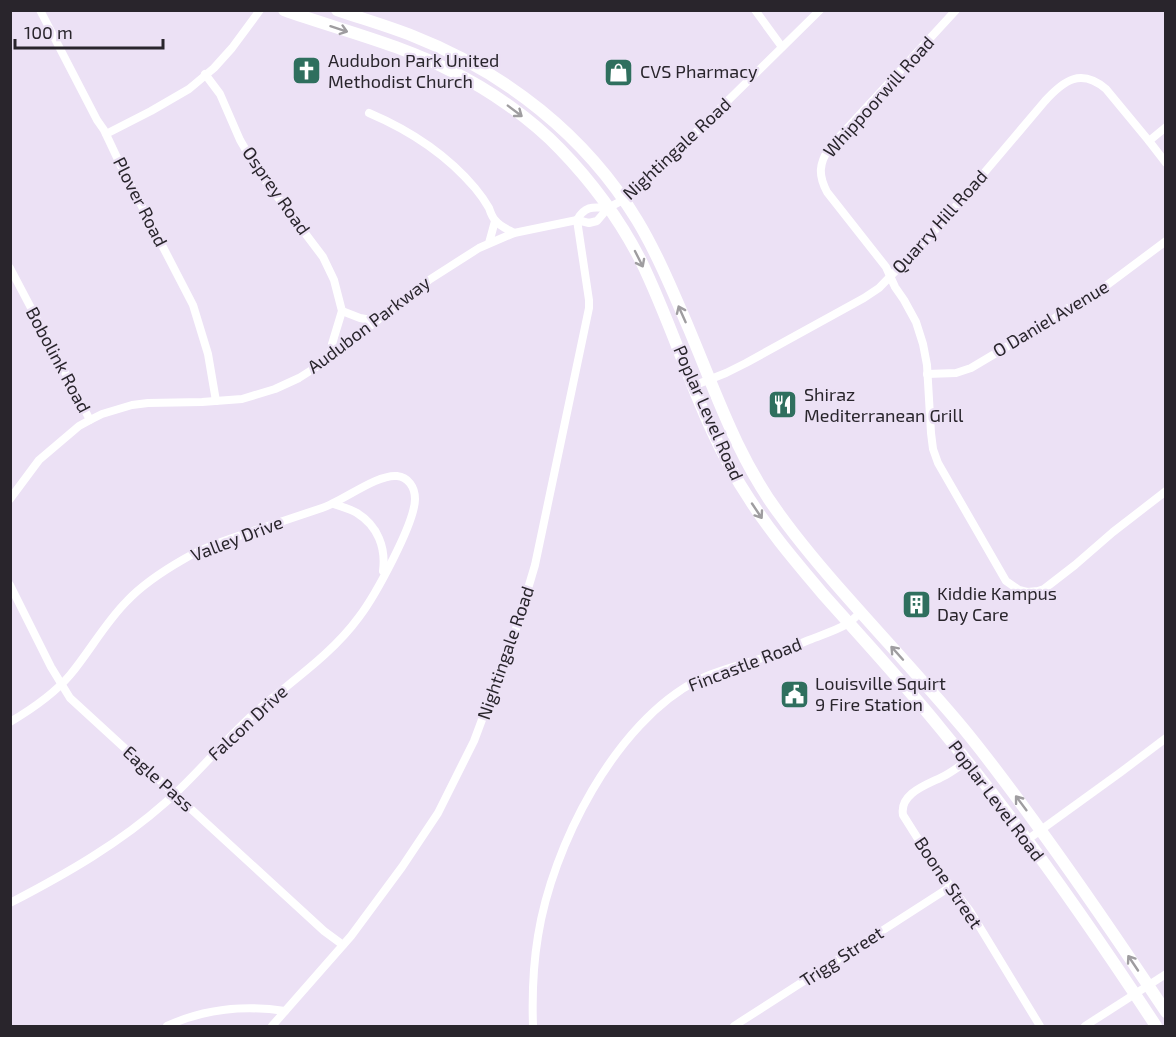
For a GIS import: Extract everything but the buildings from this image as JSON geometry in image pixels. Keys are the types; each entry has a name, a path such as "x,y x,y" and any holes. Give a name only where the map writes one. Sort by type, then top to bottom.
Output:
{"main road":[{"name":"Poplar Level Road","path":"284,10 389,45 453,71 489,92 536,127 558,147 586,179 618,221 639,257 714,435 746,495 781,544 967,761 1088,925 1156,1026"},
{"name":"Poplar Level Road","path":"337,10 413,36 494,76 527,99 575,141 606,176 650,244 727,423 768,498 796,537 965,731 1041,830 1166,1012"}],"street":[{"name":"Plover Road","path":"40,10 194,305 208,354 216,402"},
{"path":"106,134 189,88 214,68 260,10"},
{"path":"755,10 782,47"},
{"name":"Nightingale Road","path":"609,208 639,188 820,10"},
{"name":"Whippoorwill Road","path":"956,10 829,148 821,164 822,180 827,192 886,267 916,322 923,344 933,449 938,463 1006,581 1019,590 1030,592 1044,589 1075,566 1113,532 1166,491"},
{"name":"Osprey Road","path":"205,74 220,94 240,140 258,171 323,256 334,279 342,310"},
{"name":"Quarry Hill Road","path":"693,386 746,363 879,288 940,225 1045,101 1064,83 1082,78 1099,83 1166,163"},
{"path":"369,113 418,139 442,156 476,189 487,204 495,221 514,233"},
{"path":"1149,141 1166,127"},
{"name":"Audubon Parkway","path":"577,220 581,212 591,207 609,208"},
{"name":"Audubon Parkway","path":"10,500 39,460 79,426 90,420 132,405 216,402 242,399 274,389 299,378 429,280 489,243 514,233 577,220 589,223 597,221 609,208"},
{"name":"Nightingale Road","path":"272,1026 343,945 402,867 438,813 474,741 516,629 536,565 589,308 577,220"},
{"path":"489,243 495,221"},
{"name":"O Daniel Avenue","path":"927,374 956,373 971,368 1068,308 1079,305 1166,241"},
{"name":"Bobolink Road","path":"10,268 90,420"},
{"path":"331,356 332,344 342,310 360,318 376,321"},
{"name":"Valley Drive","path":"10,722 61,684 116,613 137,591 184,558 213,545 334,504 388,476 405,478 411,484"},
{"name":"Falcon Drive","path":"10,903 71,870 135,827 175,794 258,710 333,647 360,616 381,581 405,532 414,507 415,494 411,484"},
{"path":"334,504 356,512 370,523 379,537 385,558 381,581"},
{"name":"Eagle Pass","path":"10,585 70,698 324,931 343,945"},
{"name":"Fincastle Road","path":"533,1026 533,984 538,934 554,873 592,792 610,762 632,733 674,694 699,680 848,623 861,612"},
{"path":"1027,840 1166,738"},
{"name":"Boone Street","path":"967,761 912,794 906,799 902,810 905,819 950,887 969,911 1040,1026"},
{"name":"Trigg Street","path":"734,1026 950,887"},
{"path":"1085,1026 1166,974"},
{"path":"167,1026 200,1014 218,1011 261,1008 285,1011"}],"place":[{"name":"Audubon Park United Methodist Church","path":"307,71"},
{"name":"CVS Pharmacy","path":"619,72"},
{"name":"Shiraz Mediterranean Grill","path":"783,405"},
{"name":"Kiddie Kampus Day Care","path":"916,604"},
{"name":"Louisville Squirt 9 Fire Station","path":"794,694"}]}
